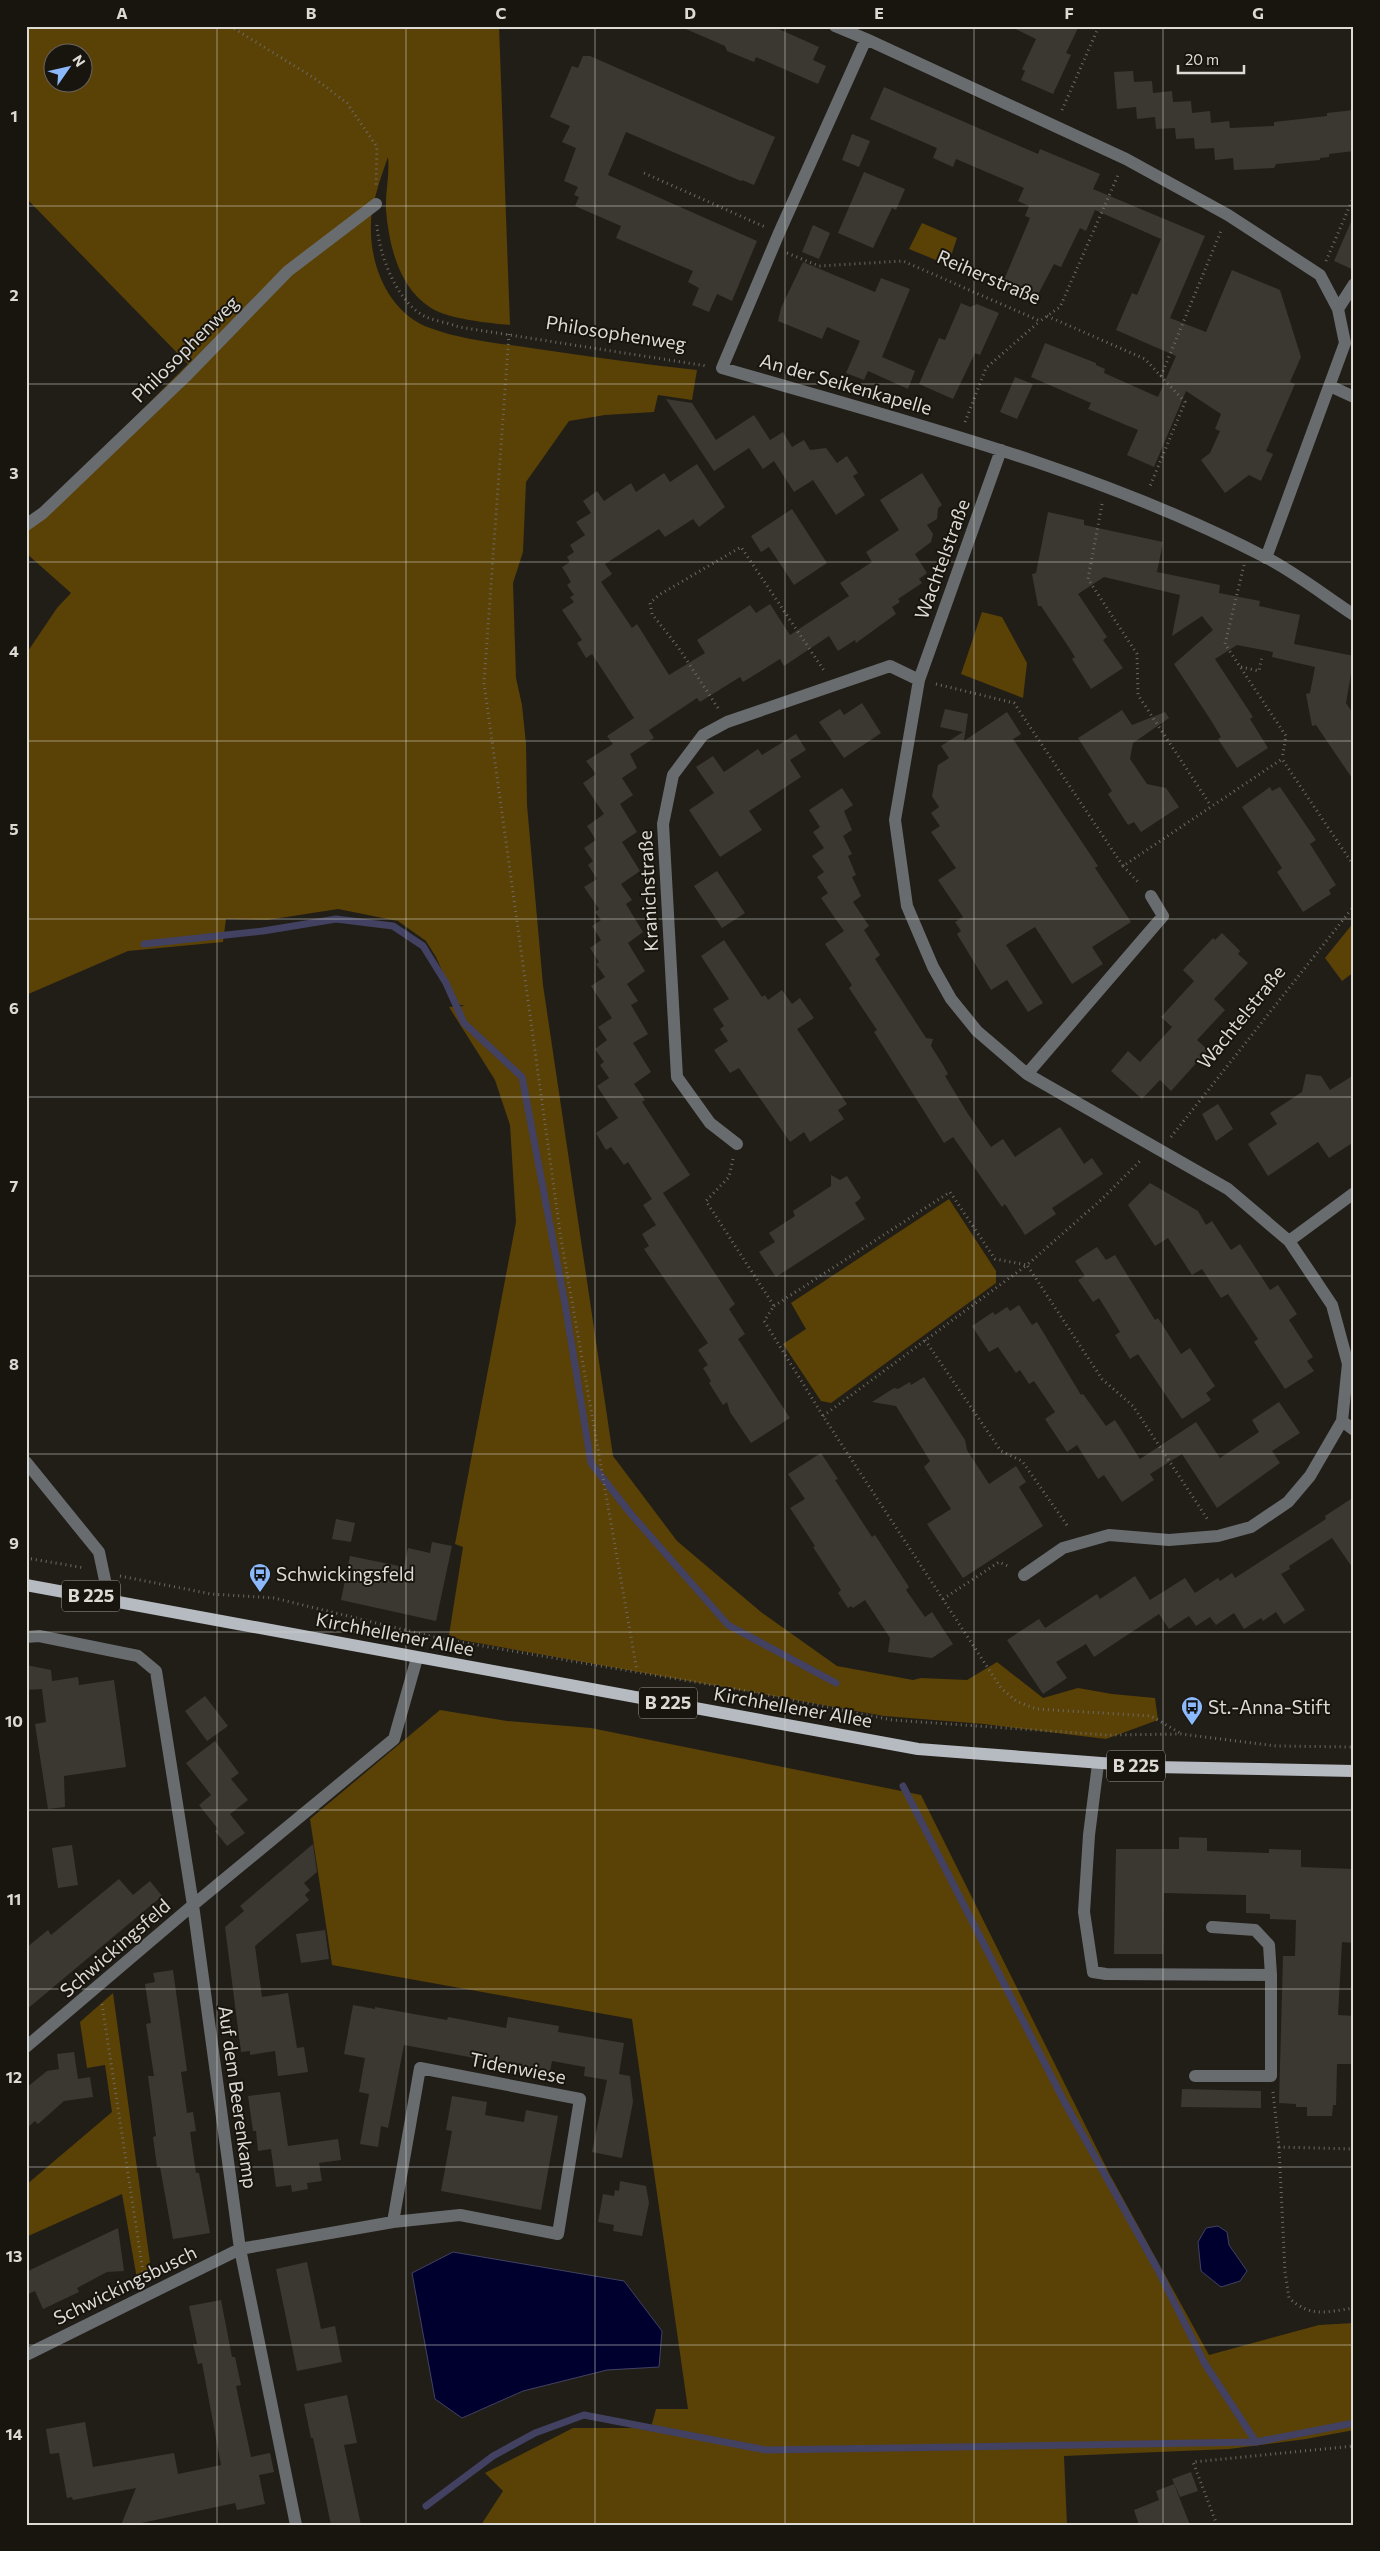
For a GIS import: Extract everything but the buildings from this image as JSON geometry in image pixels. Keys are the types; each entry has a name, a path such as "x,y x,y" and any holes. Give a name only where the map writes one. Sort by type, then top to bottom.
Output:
{"main road":[{"name":"Kirchhellener Allee","path":"26,1584 417,1658 918,1749 1098,1764 1354,1771"}],"street":[{"path":"835,26 1126,159 1228,215 1320,275 1338,308 1349,345 1330,386 1266,558"},
{"path":"722,368 779,233 866,40"},
{"name":"Philosophenweg","path":"26,525 43,513 185,377 288,272 376,204"},
{"path":"1338,308 1354,284"},
{"name":"An der Seikenkapelle","path":"722,368 1002,450 1144,502 1266,558 1354,615"},
{"path":"1330,386 1354,397"},
{"name":"Wachtelstraße","path":"1002,450 919,680 895,820 907,906 932,967 951,999 977,1031 1028,1074 1156,1150 1228,1190 1289,1241 1332,1305 1348,1364 1342,1422 1310,1476 1288,1502 1251,1527 1218,1536 1169,1540 1109,1536 1078,1542 1063,1548 1024,1575"},
{"name":"Kranichstraße","path":"737,1144 710,1123 677,1077 663,824 674,774 703,735 728,722 890,666 919,680"},
{"path":"1028,1074 1163,916 1152,896"},
{"path":"1289,1241 1354,1193"},
{"path":"1342,1422 1354,1430"},
{"path":"26,1462 99,1552 109,1599"},
{"name":"Auf dem Beerenkamp","path":"26,1637 39,1636 138,1656 156,1672 192,1905 240,2249 296,2525"},
{"name":"Schwickingsfeld","path":"26,2047 192,1905 394,1740 417,1658"},
{"path":"1098,1764 1089,1835 1084,1912 1093,1972 1106,1974 1271,1975"},
{"path":"1196,2076 1271,2076 1271,1975 1269,1945 1255,1930 1212,1927"},
{"name":"Tidenwiese","path":"240,2249 392,2222 460,2215 558,2234 580,2099 420,2068 392,2222"},
{"name":"Schwickingsbusch","path":"26,2355 240,2249"}],"path":[{"name":"Philosophenweg","path":"230,26 314,78 347,103 377,147 376,204 378,244 403,299 426,316 459,326 722,368"},
{"path":"1055,126 1099,26"},
{"name":"Reiherstraße","path":"773,248 819,266 903,261 1040,320 1060,307 1126,159"},
{"path":"644,173 779,233"},
{"path":"1320,275 1354,196"},
{"path":"1161,376 1228,215"},
{"path":"1047,316 1145,359 1185,402 1144,502"},
{"path":"959,437 986,368 1040,320"},
{"path":"509,334 484,683 561,1239 637,1671"},
{"path":"1104,488 1088,579 1137,654 1138,695 1211,806"},
{"path":"728,722 678,647 652,614 650,603 659,595 740,547 834,685"},
{"path":"1248,549 1225,644 1286,736 1282,759 1354,866"},
{"path":"1241,667 1259,671 1262,656"},
{"path":"919,680 1014,703 1123,866 1152,896"},
{"path":"1123,866 1282,759"},
{"name":"Wachtelstraße","path":"1156,1150 1354,906"},
{"path":"737,1144 729,1177 706,1201 774,1306"},
{"path":"823,1416 1027,1265 1156,1150"},
{"path":"1181,1734 1151,1716 1036,1708 1016,1701 1000,1688 823,1416 764,1321 774,1306 950,1192 995,1259 1027,1265 1102,1379 1132,1406 1218,1536"},
{"path":"925,1340 1001,1451 1022,1461 1078,1542"},
{"path":"26,1558 103,1571 210,1594 274,1598 442,1639 637,1671 892,1720 1107,1735 1181,1734 1276,1746 1354,1747"},
{"path":"943,1599 999,1562 1024,1575"},
{"path":"99,1986 147,2295"},
{"path":"1271,2076 1279,2147 1285,2272 1289,2298 1302,2310 1322,2313 1354,2308"},
{"path":"1279,2147 1354,2149"},
{"path":"1217,2525 1193,2462 1354,2446"}],"shaded area":[{"path":"26,26 499,26 510,325 469,320 438,312 420,300 403,278 393,252 387,224 388,157 371,216 371,239 373,255 378,270 392,299 415,321 442,332 480,341 697,370 692,400 658,395 654,412 605,415 569,421 526,482 523,552 513,583 516,678 522,705 526,744 527,805 543,985 613,1456 677,1541 761,1612 837,1666 913,1680 921,1678 967,1680 997,1662 1043,1698 1078,1688 1112,1694 1155,1698 1158,1720 1106,1739 984,1724 884,1716 461,1640 449,1635 463,1547 455,1544 516,1222 510,1125 495,1080 449,1007 465,1006 457,1004 436,957 426,941 398,921 338,909 267,920 226,919 223,942 128,951 26,995 26,654 57,608 71,593 26,553 26,518 47,505 188,364 26,198"},
{"path":"922,223 957,238 948,265 909,249"},
{"path":"982,612 1002,617 1027,663 1023,698 961,674"},
{"path":"1354,922 1354,972 1342,981 1325,958"},
{"path":"949,1199 996,1271 996,1283 831,1403 821,1401 783,1344 806,1329 791,1303"},
{"path":"440,1710 507,1721 591,1728 921,1795 1109,2173 1209,2355 1319,2325 1354,2323 1354,2430 1306,2439 1229,2449 1064,2456 1067,2525 481,2525 503,2491 485,2473 573,2428 635,2428 650,2431 656,2409 688,2409 632,2019 332,1965 310,1819"},
{"path":"113,1993 151,2270 137,2279 122,2194 26,2237 26,2185 112,2112 105,2065 87,2068 80,2022"},
{"path":"1218,2226 1227,2232 1229,2245 1247,2271 1240,2281 1221,2287 1201,2271 1198,2242 1206,2228"},
{"path":"453,2252 624,2281 662,2331 659,2367 607,2370 523,2391 462,2418 435,2399 412,2273"}],"waterway":[{"path":"144,944 263,931 336,919 393,926 423,946 446,983 464,1023 522,1077 565,1304 591,1463 631,1514 728,1625 836,1683"},
{"path":"903,1786 1065,2103 1158,2270 1205,2364 1256,2442 1354,2423"},
{"path":"426,2506 493,2456 535,2433 584,2415 766,2450 1256,2442"}],"place":[{"name":"Schwickingsfeld","path":"260,1593"},
{"name":"St.-Anna-Stift","path":"1192,1726"}]}
